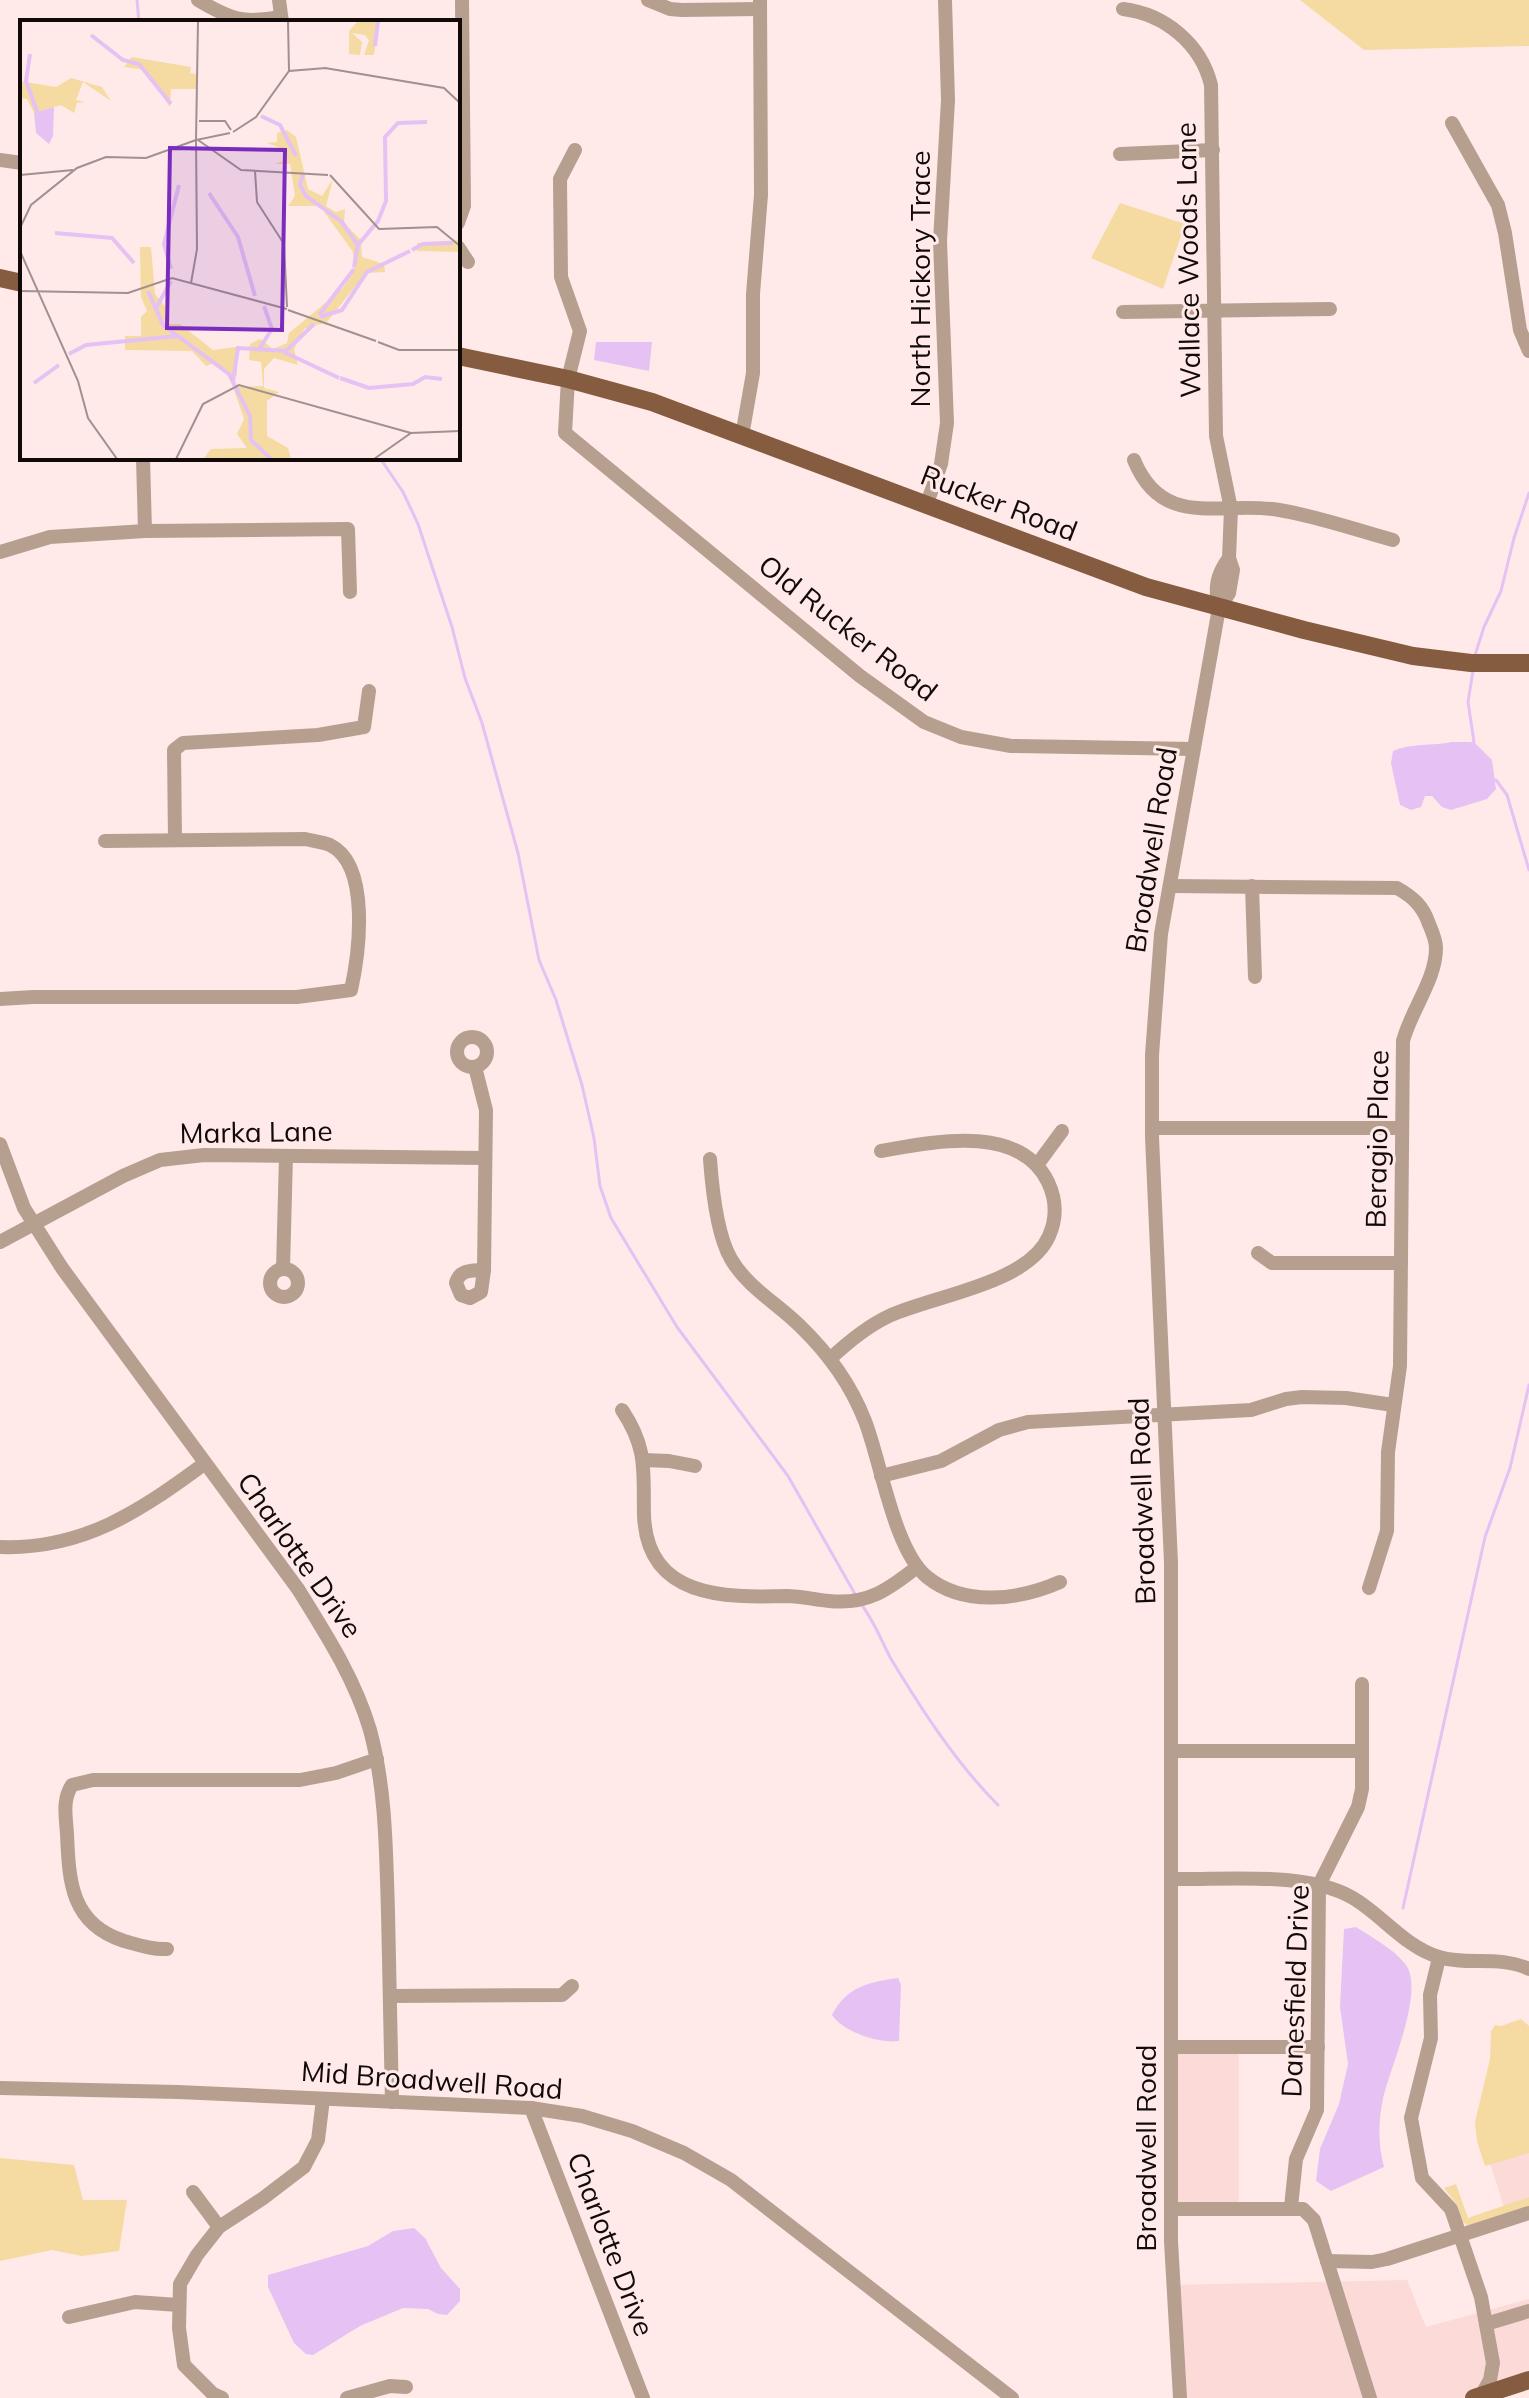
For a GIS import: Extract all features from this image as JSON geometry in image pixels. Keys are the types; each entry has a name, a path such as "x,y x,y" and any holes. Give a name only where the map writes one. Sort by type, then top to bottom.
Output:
{"main road":[{"name":"Rucker Road","path":"460,356 568,379 652,402 1146,587 1219,608 1413,656 1471,663 1529,663"},
{"path":"1478,2397 1529,2379"},
{"path":"1508,2398 1529,2391"}],"street":[{"path":"198,0 237,20"},
{"path":"279,0 281,20"},
{"path":"460,217 464,206 462,0"},
{"path":"648,0 670,9 682,10 760,4 761,195 753,294 753,373 742,436"},
{"name":"North Hickory Trace","path":"926,506 941,464 947,423 940,241 948,100 945,0"},
{"name":"Wallace Woods Lane","path":"1123,9 1141,11 1158,18 1187,41 1200,56 1211,85 1216,436 1231,509 1229,558 1220,570 1215,591 1219,608"},
{"path":"1452,123 1498,205 1520,330 1529,351"},
{"path":"568,379 580,331 561,277 560,179 575,150"},
{"path":"1120,154 1213,150"},
{"path":"0,160 20,163"},
{"path":"460,250 468,262"},
{"path":"1123,312 1330,309"},
{"name":"Old Rucker Road","path":"568,379 565,433 860,676 924,722 961,737 1011,746 1193,749"},
{"path":"143,460 145,531"},
{"path":"1134,460 1147,484 1170,502 1194,509 1280,510 1393,540"},
{"path":"0,552 50,537 145,531 348,529 350,592"},
{"name":"Broadwell Road","path":"1180,2398 1171,2209 1171,1563 1152,1128 1155,996 1161,934 1219,608"},
{"path":"175,840 174,750 183,743 318,735 364,727 369,691"},
{"path":"0,999 297,997 351,990 358,958 358,897 354,879 343,856 329,845 305,839 105,841"},
{"name":"Beragio Place","path":"1170,886 1397,888 1415,899 1427,918 1436,945 1432,971 1408,1019 1403,1041 1399,1387 1393,1405 1388,1452 1387,1531 1369,1588"},
{"path":"1252,886 1255,977"},
{"path":"475,1067 486,1110 484,1270"},
{"path":"1152,1128 1401,1128"},
{"path":"1037,1165 1062,1131"},
{"path":"830,1359 854,1337 892,1315 1010,1273 1035,1258 1051,1233 1055,1205 1052,1190 1037,1165 1014,1148 985,1141 881,1151"},
{"name":"Charlotte Drive","path":"0,1144 16,1192 33,1224 204,1464 298,1589 329,1638 358,1696 377,1759 386,1853 392,2102"},
{"name":"Marka Lane","path":"0,1242 123,1176 160,1160 204,1155 484,1158"},
{"path":"283,1269 286,1156"},
{"path":"710,1159 724,1245 730,1258 748,1281 801,1327 830,1359 858,1406 899,1531 917,1567 950,1591 978,1597 1037,1592 1060,1582"},
{"path":"1258,1253 1272,1263 1401,1263"},
{"path":"881,1476 941,1461 999,1430 1028,1422 1251,1410 1302,1397 1346,1398 1393,1405"},
{"path":"622,1410 634,1429 643,1460 645,1520 652,1548 668,1572 692,1588 735,1598 800,1596 843,1602 885,1592 917,1567"},
{"path":"643,1460 695,1466"},
{"path":"0,1547 60,1542 94,1532 141,1509 204,1464"},
{"name":"Danesfield Drive","path":"1291,2207 1296,2159 1317,2110 1319,1885 1358,1807 1362,1789 1362,1684"},
{"path":"1172,1751 1362,1751"},
{"path":"167,1949 154,1950 104,1933 80,1909 69,1870 65,1803 72,1785 93,1780 300,1780 336,1773 377,1759"},
{"path":"1172,1879 1307,1881 1352,1897 1412,1944 1439,1958 1517,1963 1529,1969"},
{"path":"1439,1958 1430,1995 1431,2038 1411,2118 1422,2178 1451,2209 1481,2297 1493,2363 1490,2380 1478,2397"},
{"path":"390,1996 562,1995 572,1986"},
{"path":"1172,2047 1318,2047"},
{"name":"Mid Broadwell Road","path":"0,2088 178,2092 531,2108 582,2116 632,2131 684,2153 731,2180 1012,2398"},
{"path":"222,2398 213,2394 184,2365 179,2328 180,2284 219,2227 304,2167 318,2140 323,2099"},
{"name":"Charlotte Drive","path":"531,2108 643,2398"},
{"path":"193,2192 219,2227"},
{"path":"1171,2209 1303,2209 1314,2220 1370,2398"},
{"path":"1327,2261 1372,2262 1529,2213"},
{"path":"69,2317 135,2302 179,2305"},
{"path":"1486,2324 1529,2311"},
{"path":"1493,2363 1509,2376 1529,2379"},
{"path":"347,2398 390,2386 406,2387"}],"shaded area":[{"path":"1300,0 1529,0 1529,46 1364,50"},
{"path":"1120,203 1185,224 1163,289 1091,258"},
{"path":"596,342 652,342 649,371 594,360"},
{"path":"1452,742 1474,742 1492,760 1496,789 1487,799 1451,810 1442,807 1432,796 1425,796 1421,807 1411,810 1400,805 1391,763 1393,751"},
{"path":"1356,1927 1389,1949 1406,1965 1411,1977 1411,1993 1404,2031 1381,2107 1380,2142 1384,2167 1331,2191 1316,2181 1320,2149 1339,2104 1348,2064 1340,2007 1344,1929"},
{"path":"898,1978 901,1985 899,2041 862,2036 844,2027 832,2015 851,1992"},
{"path":"1521,2019 1529,2026 1529,2153 1485,2166 1475,2122 1490,2059 1491,2031 1495,2025"},
{"path":"1239,2045 1239,2215 1171,2216 1173,2046"},
{"path":"1529,2153 1529,2215 1508,2220 1490,2163"},
{"path":"0,2158 74,2165 83,2200 127,2200 119,2251 82,2256 52,2250 0,2261"},
{"path":"1456,2184 1468,2218 1529,2197 1529,2207 1471,2228 1461,2221 1458,2206 1444,2188"},
{"path":"414,2228 425,2238 441,2268 460,2289 460,2301 447,2315 428,2309 403,2308 360,2326 313,2355 306,2354 294,2343 268,2287 268,2275 368,2246 393,2231"},
{"path":"1407,2280 1426,2327 1529,2299 1529,2387 1494,2398 1175,2398 1170,2285"}],"waterway":[{"path":"137,0 139,20"},
{"path":"381,460 403,492 418,524 452,627 465,678 482,723 518,853 539,960 556,1000 582,1085 594,1138 600,1186 611,1218 677,1327 788,1476 855,1594"},
{"path":"1475,655 1501,591 1529,493"},
{"path":"1473,671 1468,702 1474,742"},
{"path":"1496,780 1507,795 1529,870"},
{"path":"1403,1908 1485,1537 1510,1468 1529,1385"},
{"path":"861,1604 927,1717 968,1772 998,1805"}]}
